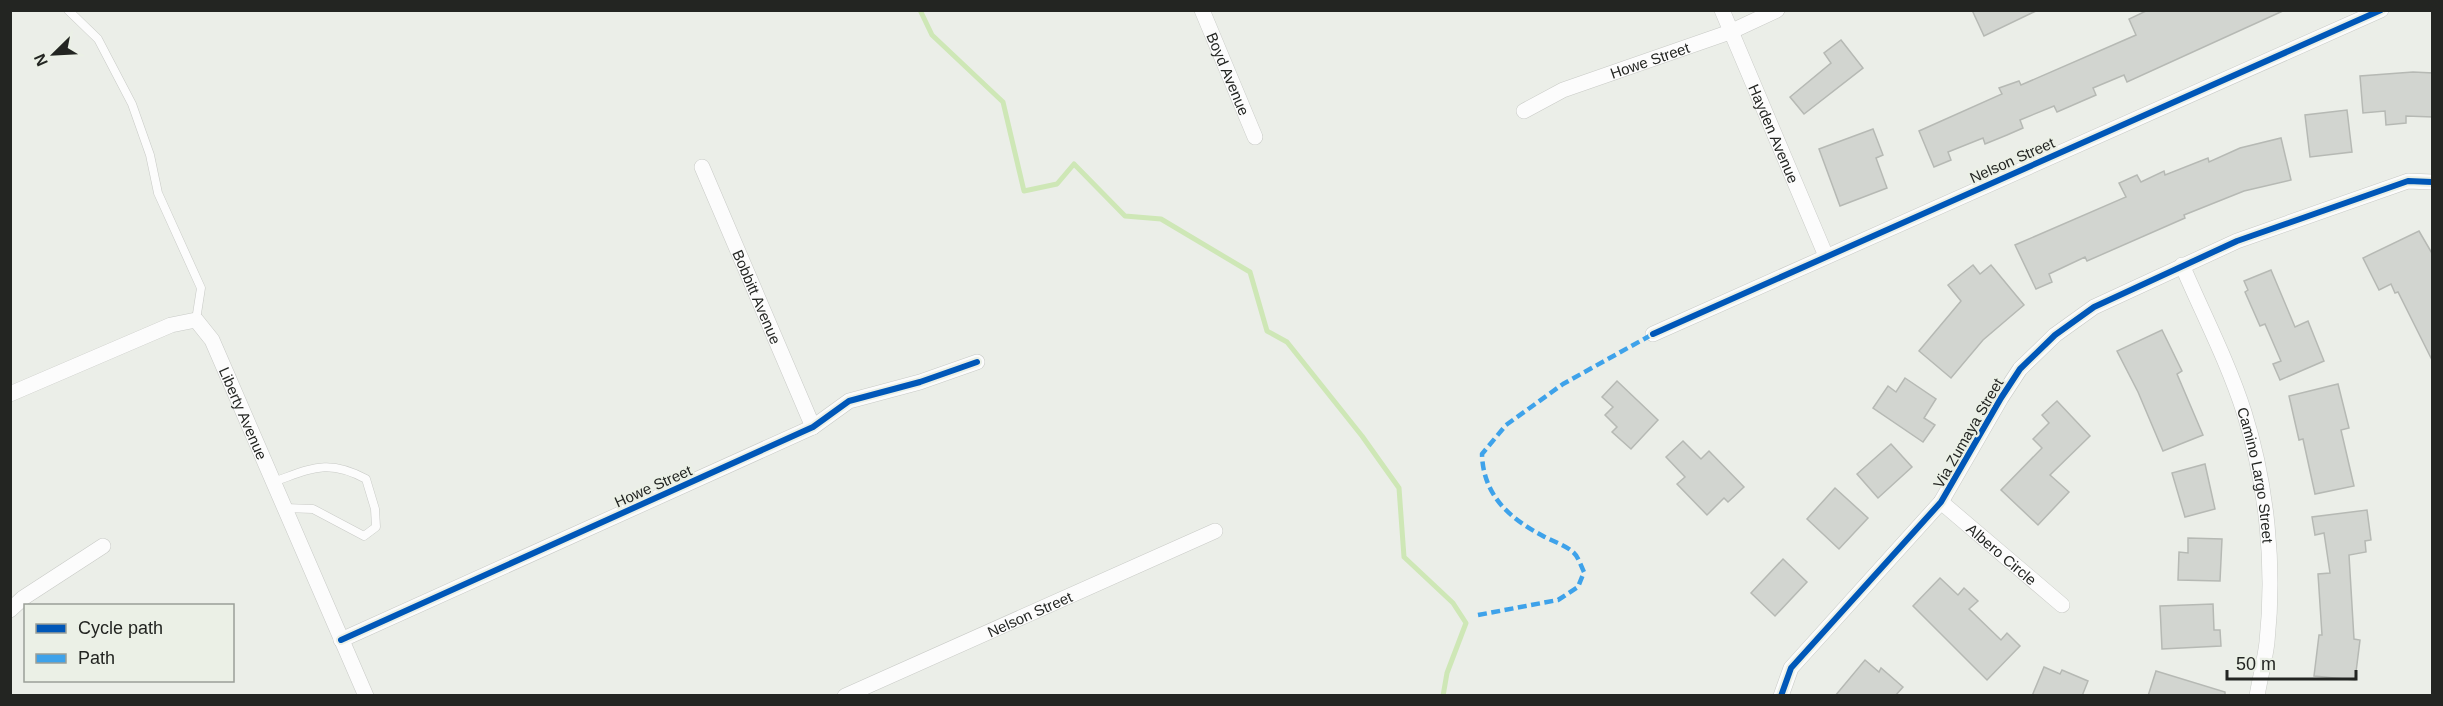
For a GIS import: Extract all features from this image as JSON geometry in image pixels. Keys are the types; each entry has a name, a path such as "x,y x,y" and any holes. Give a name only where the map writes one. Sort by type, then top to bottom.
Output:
{"street":[{"name":"Boyd Avenue","path":"1202,10 1254,137"},
{"name":"Hayden Avenue","path":"1722,10 1826,256"},
{"name":"Howe Street","path":"1524,111 1563,90 1731,32 1777,10"},
{"name":"Nelson Street","path":"1653,334 2381,10"},
{"name":"Bobbitt Avenue","path":"702,167 813,427"},
{"name":"Via Zumaya Street","path":"1781,695 1791,668 1941,502 2020,369 2055,335 2094,307 2237,241 2408,181 2433,182"},
{"name":"Camino Largo Street","path":"2182,266 2228,369 2244,411 2256,454 2266,517 2270,579 2267,642 2257,696"},
{"path":"10,394 171,325 196,320"},
{"name":"Liberty Avenue","path":"196,320 212,340 366,696"},
{"name":"Howe Street","path":"341,640 813,427 849,401 932,378 977,362"},
{"name":"Albero Circle","path":"1941,502 2062,605"},
{"name":"Nelson Street","path":"845,696 1215,531"},
{"path":"10,610 23,598 103,546"}],"lane":[{"path":"68,10 98,39 132,104 150,155 158,193 201,288 196,320"},
{"path":"273,482 320,466 347,469 366,479 375,509 376,527 364,536 313,509 284,508"}],"building":[{"path":"1972,10 2038,10 1984,36"},
{"path":"2148,10 2285,10 2127,82 2124,75 2093,88 2096,95 2057,112 2054,106 2020,120 2023,128 2007,135 1985,144 1983,138 1948,152 1951,160 1934,167 1919,131 2002,94 1999,88 2019,81 2021,85 2136,35 2129,19"},
{"path":"1841,40 1863,68 1804,114 1790,97 1831,63 1824,53"},
{"path":"2413,72 2433,73 2433,117 2406,116 2406,123 2386,125 2385,111 2363,113 2360,76"},
{"path":"2347,110 2352,152 2310,157 2305,115"},
{"path":"1873,129 1883,155 1876,158 1887,188 1840,206 1819,149"},
{"path":"2281,138 2291,180 2244,191 2184,215 2185,218 2087,261 2085,257 2049,274 2052,282 2036,289 2015,245 2126,197 2119,183 2137,175 2141,182 2164,171 2165,175 2208,158 2209,162 2240,148"},
{"path":"2419,231 2433,255 2433,362 2398,292 2395,293 2391,284 2379,290 2363,258"},
{"path":"1973,265 1980,274 1991,265 2024,305 1983,340 1951,378 1919,351 1961,301 1948,285"},
{"path":"2271,270 2295,327 2308,321 2324,361 2280,380 2273,364 2281,361 2265,324 2260,326 2245,292 2248,290 2244,281"},
{"path":"2162,330 2182,371 2177,374 2203,435 2163,451 2138,392 2117,351"},
{"path":"1905,378 1936,399 1924,418 1935,425 1923,442 1873,408 1888,386 1896,392"},
{"path":"1617,381 1658,420 1631,449 1612,432 1617,427 1605,415 1613,407 1602,397"},
{"path":"2338,384 2349,428 2341,430 2354,486 2315,494 2303,439 2299,440 2289,396"},
{"path":"2057,401 2090,436 2050,475 2069,492 2038,525 2001,490 2042,448 2033,439 2049,423 2042,415"},
{"path":"1683,441 1701,459 1709,451 1744,487 1728,502 1724,498 1707,515 1677,484 1685,477 1666,457"},
{"path":"1891,444 1912,467 1878,498 1857,474"},
{"path":"2205,464 2215,509 2185,517 2172,473"},
{"path":"1835,488 1868,518 1839,549 1807,519"},
{"path":"2367,510 2371,540 2365,541 2366,552 2349,555 2354,639 2360,640 2355,680 2314,676 2319,635 2322,635 2318,574 2330,573 2324,533 2315,535 2312,517"},
{"path":"2188,538 2222,539 2220,581 2178,580 2179,552 2188,553"},
{"path":"1783,559 1807,582 1775,616 1751,593"},
{"path":"1940,578 1958,595 1964,588 1978,601 1969,609 2001,640 2007,633 2020,646 1987,680 1913,606"},
{"path":"2213,604 2214,630 2220,630 2221,646 2162,649 2160,606"},
{"path":"1865,660 1879,672 1881,668 1903,687 1895,696 1835,696"},
{"path":"2044,667 2060,674 2062,670 2088,681 2082,696 2032,696"},
{"path":"2156,671 2225,692 2225,696 2148,696"}],"waterway":[{"path":"920,10 932,35 1003,102 1024,191 1057,184 1074,164 1125,216 1161,219 1250,272 1267,331 1287,342 1362,436 1399,488 1404,557 1453,603 1466,623 1447,673 1443,696"}],"marked path":[{"path":"1478,615 1558,600 1578,587 1584,572 1573,552 1531,529 1500,504 1487,482 1482,454 1506,425 1563,384 1653,334"}],"cycle path":[{"path":"1653,334 2381,10"},
{"path":"1781,696 1791,668 1941,502 2020,369 2055,335 2094,307 2237,241 2408,181 2432,182"},
{"path":"341,640 813,427 849,401 920,382 977,362"}]}
